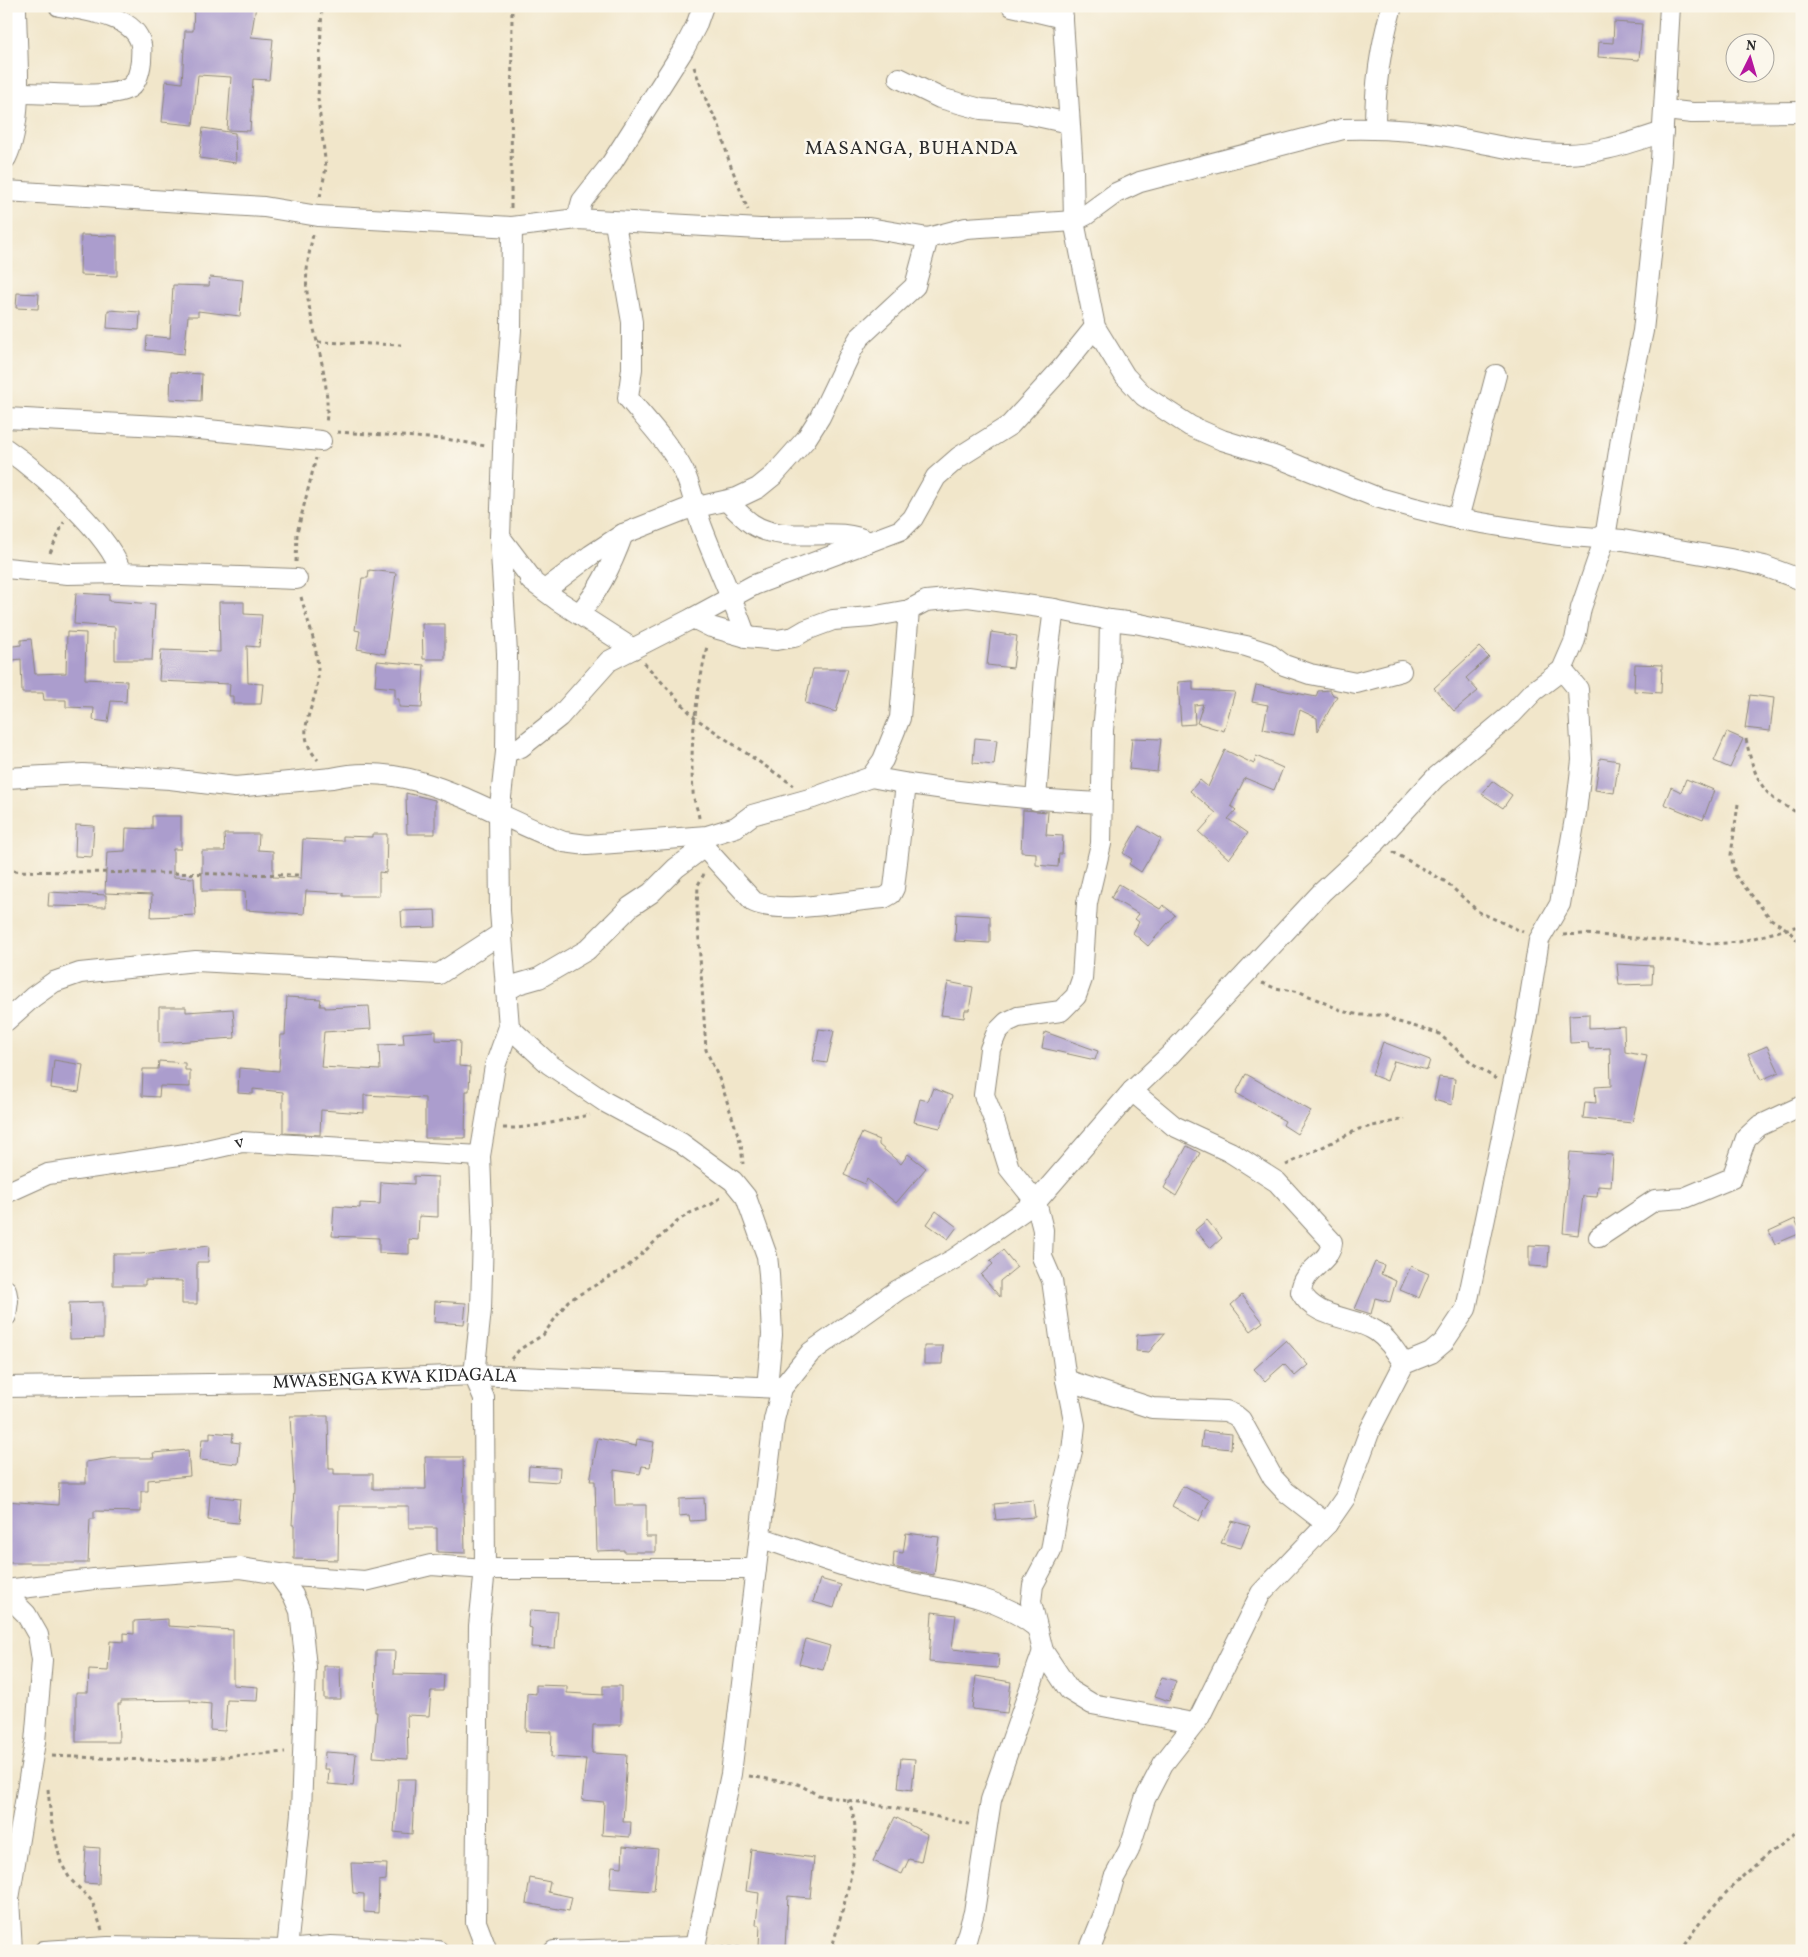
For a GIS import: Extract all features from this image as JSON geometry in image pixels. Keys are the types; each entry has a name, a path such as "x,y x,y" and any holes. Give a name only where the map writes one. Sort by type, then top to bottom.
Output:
{"street":[{"path":"6,158 14,130 18,93 16,6"},
{"path":"18,93 104,94 130,87 136,80 141,65 141,44 132,29 120,20 59,6"},
{"path":"577,219 582,201 611,164 684,49 696,26 702,6"},
{"path":"1012,6 1063,12 1074,221 1095,327 1125,376 1144,396 1190,426 1222,440 1274,456 1376,497 1458,519 1559,535 1605,538 1736,560 1764,566 1802,580"},
{"path":"1375,128 1375,85 1384,36 1392,6"},
{"path":"775,1388 812,1352 844,1327 898,1290 954,1259 1036,1202 1132,1091 1170,1055 1322,892 1376,842 1435,778 1512,714 1534,691 1562,670 1574,640 1581,608 1605,538 1624,420 1643,331 1656,219 1665,110 1670,6"},
{"path":"899,78 940,98 982,109 1018,112 1069,123"},
{"path":"1665,110 1692,113 1802,112"},
{"path":"6,191 264,207 318,216 512,227 577,219 615,223 632,222 760,229 869,228 928,238 966,228 1074,221 1086,215 1116,193 1140,182 1343,129 1375,128 1419,132 1488,145 1566,154 1604,149 1663,132"},
{"path":"615,223 632,322 632,369 628,398 665,444 684,472 694,507 721,576 732,596 746,637"},
{"path":"488,1951 476,1922 479,1626 485,1569 484,1398 474,1376 481,1310 483,1233 480,1156 495,1066 509,1027 502,933 499,815 506,752 507,653 500,537 503,449 511,330 512,227"},
{"path":"545,590 591,555 623,534 694,507 727,501 748,493 766,482 784,465 806,439 820,417 852,350 860,338 915,286 928,238"},
{"path":"506,752 522,747 559,717 610,661 633,648 754,585 901,530 913,518 936,477 960,457 1010,424 1061,369 1095,327"},
{"path":"1458,519 1496,375"},
{"path":"6,418 178,426 323,436"},
{"path":"6,449 32,467 71,506 118,561 121,573"},
{"path":"727,501 754,525 776,532 848,536 869,542"},
{"path":"579,613 596,593 614,558 623,534"},
{"path":"500,537 531,578 530,580 557,600 633,648"},
{"path":"6,568 68,574 121,573 297,580"},
{"path":"693,618 711,627 746,637 777,640 794,637 806,630 833,620 871,618 909,610 926,601 968,597 1135,623 1246,646 1268,653 1284,664 1310,674 1356,683 1400,671"},
{"path":"1036,800 1046,676 1054,609"},
{"path":"871,777 883,760 900,718 909,610"},
{"path":"1110,620 1109,669 1102,730 1101,844 1087,904 1082,979 1076,996 1061,1011 1018,1017 1007,1022 997,1032 989,1058 985,1101 994,1120 1009,1168 1036,1202 1043,1230 1042,1258 1052,1280 1066,1380 1075,1426 1072,1451 1059,1504 1051,1551 1033,1585 1031,1602 1043,1651 1069,1690 1092,1704 1176,1721 1196,1722"},
{"path":"1089,1951 1104,1914 1114,1878 1130,1850 1145,1799 1163,1764 1196,1722 1262,1593 1326,1524 1345,1498 1370,1430 1404,1364 1431,1353 1444,1342 1466,1309 1526,1022 1540,940 1560,904 1576,813 1582,760 1578,689 1562,670"},
{"path":"6,778 83,774 235,787 332,778 345,775 377,775 418,780 564,842 587,845 704,845 754,902 763,906 800,906 884,898 894,888 906,784"},
{"path":"506,991 518,984 539,978 587,950 630,906 651,893 676,868 704,845 736,827 752,815 813,798 871,777 906,784 1036,800 1101,803"},
{"path":"6,1021 33,997 54,982 80,972 196,961 439,974 502,933"},
{"path":"509,1027 549,1064 622,1111 681,1143 733,1181 746,1197 764,1247 769,1274 775,1388 774,1420 731,1774 694,1949 554,1951"},
{"path":"1132,1091 1174,1126 1230,1152 1277,1182 1332,1242 1328,1254 1305,1277 1301,1292 1305,1299 1322,1312 1362,1324 1376,1331 1390,1344 1404,1364"},
{"path":"1599,1237 1655,1200 1684,1198 1732,1178 1746,1138 1759,1126 1802,1106"},
{"name":"v","path":"6,1193 48,1174 193,1153 242,1142 480,1156"},
{"path":"6,1290 8,1301 6,1316"},
{"name":"MWASENGA KWA KIDAGALA","path":"6,1387 286,1382 474,1376 672,1382 775,1388"},
{"path":"1066,1380 1152,1408 1226,1411 1235,1415 1273,1478 1286,1492 1326,1524"},
{"path":"760,1537 864,1572 968,1595 1008,1608 1036,1627"},
{"path":"6,1590 240,1568 278,1574 365,1581 423,1566 485,1569 756,1569"},
{"path":"278,1574 300,1611 306,1667 301,1813 288,1950"},
{"path":"6,1594 26,1614 38,1635 42,1660 35,1742 9,1899 12,1951"},
{"path":"963,1951 974,1912 991,1800 1043,1651"},
{"path":"44,1951 108,1947 288,1950 331,1946 438,1951"}],"path":[{"path":"322,6 318,99 326,168 311,246 306,291 318,342 328,407 323,436 297,533 297,580 317,656 318,673 318,690 306,715 305,731 309,750 332,778"},
{"path":"512,6 510,198 512,227"},
{"path":"684,49 691,60 708,105 719,125 729,161 747,209 760,229"},
{"path":"318,342 401,345"},
{"path":"323,436 446,439 503,449"},
{"path":"44,571 71,506"},
{"path":"711,627 696,698 692,756 693,793 704,845 697,900 706,1050 721,1083 741,1144 746,1197"},
{"path":"633,648 653,674 695,718 813,798"},
{"path":"1746,739 1751,766 1762,784 1773,798 1802,817"},
{"path":"1738,804 1732,855 1734,875 1771,919 1788,930 1798,941 1802,950"},
{"path":"1376,842 1446,882 1479,912 1543,942 1566,935 1583,934 1712,944 1739,942 1802,925"},
{"path":"6,871 298,875"},
{"path":"1251,966 1255,978 1275,988 1300,992 1345,1012 1361,1016 1385,1015 1396,1021 1438,1033 1472,1063 1511,1089"},
{"path":"1802,1024 1800,1036 1802,1048"},
{"path":"486,1121 498,1128 519,1129 588,1115 622,1111"},
{"path":"1277,1182 1283,1167 1296,1158 1359,1129 1404,1119"},
{"path":"500,1378 513,1356 520,1349 543,1334 568,1301 627,1267 679,1220 712,1204 725,1194 733,1181"},
{"path":"44,1755 170,1761 302,1751"},
{"path":"731,1774 787,1781 798,1784 818,1795 911,1811 986,1829"},
{"path":"47,1781 50,1820 61,1863 70,1879 92,1901 108,1947"},
{"path":"831,1951 846,1899 856,1835 855,1811 847,1799"},
{"path":"1680,1951 1719,1899 1767,1854 1802,1829"},
{"path":"694,1949 751,1948 766,1951"}],"building":[{"path":"194,6 256,6 251,37 273,39 269,80 253,79 250,131 227,130 231,77 198,75 193,125 162,122 166,81 182,83 185,31 193,31"},
{"path":"1614,22 1642,24 1639,60 1598,57 1599,42 1613,43"},
{"path":"203,128 235,133 236,163 199,158"},
{"path":"81,235 117,236 117,276 80,275"},
{"path":"210,277 243,280 240,316 198,311 198,316 188,316 184,354 146,350 147,336 170,338 173,285 209,286"},
{"path":"17,293 39,294 38,309 16,308"},
{"path":"108,310 140,312 139,330 107,328"},
{"path":"171,372 202,374 201,401 170,399"},
{"path":"369,570 396,573 385,654 357,649 360,631 355,630 362,578 368,578"},
{"path":"76,593 109,595 109,601 155,604 152,660 115,660 115,627 74,624"},
{"path":"219,602 244,602 244,614 262,615 259,647 247,646 248,683 263,684 261,704 233,704 233,696 229,696 230,684 159,681 161,650 220,652"},
{"path":"422,624 445,624 445,659 423,659"},
{"path":"67,632 86,633 85,679 127,681 126,702 111,701 108,722 93,720 94,708 66,707 66,700 44,700 43,693 22,693 21,659 6,661 6,647 21,645 21,640 31,639 35,674 66,673"},
{"path":"991,632 1017,636 1013,668 987,665"},
{"path":"1479,647 1489,657 1466,678 1478,691 1454,711 1434,688"},
{"path":"377,661 424,665 422,708 399,707 399,699 395,699 395,688 375,686"},
{"path":"1635,664 1662,665 1661,693 1634,691"},
{"path":"813,669 848,669 836,712 805,703"},
{"path":"1193,681 1193,690 1235,692 1224,731 1197,723 1203,704 1194,705 1195,724 1181,725 1178,682"},
{"path":"1256,685 1316,697 1318,691 1330,690 1333,695 1337,696 1318,731 1317,718 1300,710 1294,735 1263,729 1268,705 1252,702"},
{"path":"1750,695 1774,698 1770,731 1745,728"},
{"path":"1727,732 1743,739 1730,768 1714,761"},
{"path":"975,738 997,740 994,765 973,763"},
{"path":"1132,738 1161,739 1157,772 1129,769"},
{"path":"1225,750 1254,764 1256,756 1283,768 1274,790 1245,778 1231,806 1236,810 1228,819 1248,833 1229,859 1199,832 1216,813 1190,791 1200,780 1208,787"},
{"path":"1600,758 1619,761 1614,793 1595,790"},
{"path":"1686,779 1714,790 1703,820 1664,804 1671,787 1681,792"},
{"path":"1492,781 1512,795 1503,808 1482,794"},
{"path":"406,793 435,800 435,834 407,834"},
{"path":"1023,810 1048,812 1046,835 1063,836 1062,854 1059,854 1058,867 1036,865 1036,853 1021,852"},
{"path":"152,816 181,816 181,849 173,849 173,877 194,878 196,915 151,917 152,895 105,893 107,852 125,851 126,828 152,829"},
{"path":"76,825 94,826 92,857 75,856"},
{"path":"1139,826 1161,839 1141,872 1129,864 1132,859 1123,853"},
{"path":"224,834 259,834 258,850 273,851 273,877 301,878 303,839 343,841 343,836 372,837 372,834 387,834 386,873 379,872 379,896 343,896 343,893 306,891 304,914 246,910 245,891 202,891 202,851 225,851"},
{"path":"1119,884 1160,909 1163,905 1175,915 1148,946 1133,933 1139,922 1135,919 1139,914 1111,898"},
{"path":"49,892 106,895 106,907 48,906"},
{"path":"435,910 436,927 402,928 401,911"},
{"path":"956,914 990,916 990,943 955,941"},
{"path":"1617,964 1653,966 1652,984 1619,985"},
{"path":"948,982 973,987 969,1010 965,1010 964,1018 941,1015"},
{"path":"287,997 321,999 320,1006 325,1006 325,1008 369,1006 371,1029 324,1032 321,1067 380,1070 379,1045 404,1044 403,1033 436,1031 436,1040 460,1041 459,1066 470,1067 469,1091 466,1091 465,1138 425,1138 425,1098 364,1095 364,1113 321,1110 320,1135 283,1133 283,1092 253,1089 253,1094 238,1093 239,1068 279,1071 281,1035 285,1035"},
{"path":"159,1007 186,1007 186,1012 233,1009 235,1038 159,1043"},
{"path":"1589,1014 1589,1028 1624,1026 1625,1052 1647,1056 1632,1123 1583,1118 1585,1102 1596,1103 1595,1087 1611,1086 1610,1048 1589,1049 1588,1042 1570,1043 1569,1015"},
{"path":"819,1029 834,1031 827,1063 813,1061"},
{"path":"1045,1032 1098,1051 1095,1060 1042,1048"},
{"path":"1383,1042 1430,1060 1427,1070 1394,1061 1387,1081 1372,1075"},
{"path":"1767,1046 1779,1072 1761,1080 1748,1054"},
{"path":"54,1060 83,1065 79,1092 51,1088"},
{"path":"159,1061 185,1063 185,1070 190,1070 190,1087 160,1086 159,1097 142,1096 143,1069 158,1069"},
{"path":"1246,1074 1311,1111 1297,1134 1283,1125 1285,1121 1236,1093"},
{"path":"1439,1077 1455,1079 1452,1105 1434,1100"},
{"path":"933,1088 952,1096 940,1128 914,1122 920,1099 928,1101"},
{"path":"862,1133 879,1140 879,1145 901,1164 908,1154 926,1168 896,1203 867,1179 865,1184 844,1175"},
{"path":"1187,1146 1200,1153 1176,1196 1164,1188"},
{"path":"1570,1152 1613,1155 1611,1187 1598,1186 1597,1197 1583,1196 1578,1235 1563,1233"},
{"path":"414,1176 438,1177 438,1217 419,1216 418,1240 409,1239 409,1254 379,1253 379,1238 332,1236 334,1206 360,1208 360,1203 380,1204 381,1182 414,1184"},
{"path":"936,1211 957,1227 948,1239 927,1224"},
{"path":"1795,1219 1801,1233 1775,1244 1769,1231"},
{"path":"1207,1220 1222,1238 1211,1248 1195,1230"},
{"path":"1529,1245 1549,1246 1548,1267 1529,1266"},
{"path":"209,1246 208,1262 197,1262 197,1304 182,1304 182,1281 145,1280 145,1285 113,1285 113,1254 141,1254"},
{"path":"1003,1250 1017,1267 1000,1281 1000,1297 981,1275 993,1264 990,1261"},
{"path":"1375,1262 1384,1265 1381,1274 1396,1281 1390,1302 1375,1298 1371,1314 1355,1309"},
{"path":"1411,1266 1429,1274 1419,1298 1400,1290"},
{"path":"1242,1295 1263,1322 1251,1331 1231,1305"},
{"path":"435,1301 466,1303 464,1324 434,1322"},
{"path":"103,1302 103,1338 70,1339 69,1303"},
{"path":"1165,1333 1149,1352 1136,1351 1137,1335"},
{"path":"1286,1340 1308,1365 1295,1376 1284,1364 1265,1381 1254,1369"},
{"path":"924,1346 943,1346 942,1364 924,1364"},
{"path":"290,1416 328,1416 329,1469 334,1469 334,1474 373,1474 373,1489 426,1489 425,1457 463,1457 465,1553 437,1552 437,1528 409,1528 409,1506 339,1506 338,1560 294,1559 294,1525 292,1525 294,1490"},
{"path":"1203,1431 1232,1434 1231,1449 1201,1446"},
{"path":"210,1432 233,1434 232,1442 240,1443 238,1464 200,1460 202,1439 210,1439"},
{"path":"598,1438 636,1446 637,1439 654,1442 650,1467 642,1466 640,1474 614,1470 615,1505 646,1505 646,1537 656,1537 656,1552 597,1551 595,1481 590,1481"},
{"path":"188,1450 190,1476 148,1480 148,1491 141,1491 141,1512 94,1511 94,1519 90,1519 88,1563 6,1563 6,1501 58,1505 59,1483 86,1483 86,1462 112,1458 154,1458 153,1453"},
{"path":"529,1466 560,1468 559,1482 528,1480"},
{"path":"1183,1486 1210,1500 1199,1521 1172,1506"},
{"path":"210,1496 240,1499 238,1523 208,1520"},
{"path":"704,1498 705,1520 690,1521 689,1515 679,1516 679,1499"},
{"path":"1033,1500 1035,1517 996,1520 994,1504"},
{"path":"1232,1521 1250,1526 1241,1548 1221,1543"},
{"path":"906,1533 939,1537 934,1575 893,1567 894,1552 903,1553"},
{"path":"820,1579 841,1585 834,1608 813,1602"},
{"path":"530,1610 558,1612 555,1648 531,1647 532,1628 528,1627"},
{"path":"932,1612 956,1615 952,1649 999,1654 998,1668 929,1662"},
{"path":"168,1619 168,1626 233,1630 233,1685 258,1687 257,1701 227,1700 225,1731 210,1730 211,1704 190,1702 191,1700 121,1701 121,1704 118,1704 119,1742 76,1742 76,1692 88,1692 89,1670 108,1671 110,1641 124,1642 124,1633 134,1634 134,1621"},
{"path":"806,1639 830,1646 823,1670 799,1664"},
{"path":"376,1651 395,1651 394,1674 444,1675 443,1691 431,1691 429,1716 407,1715 408,1759 373,1757 377,1712 375,1712"},
{"path":"324,1666 340,1666 341,1699 324,1699"},
{"path":"976,1676 1011,1682 1007,1713 972,1709"},
{"path":"1162,1677 1176,1681 1169,1701 1155,1696"},
{"path":"536,1685 567,1686 567,1693 603,1695 603,1686 621,1686 621,1725 593,1725 592,1753 627,1755 623,1822 631,1822 630,1837 602,1835 604,1802 582,1800 586,1759 551,1757 552,1732 526,1731 527,1693 536,1694"},
{"path":"325,1752 356,1754 353,1786 328,1784 329,1769 324,1769"},
{"path":"901,1758 915,1759 912,1790 898,1788"},
{"path":"398,1779 415,1779 412,1834 394,1832"},
{"path":"895,1817 927,1834 921,1862 909,1859 902,1874 873,1861"},
{"path":"623,1846 658,1849 654,1891 610,1888 612,1866 622,1867"},
{"path":"86,1847 100,1848 99,1884 84,1883"},
{"path":"751,1849 814,1858 810,1898 788,1896 785,1947 759,1946 760,1925 756,1925 759,1893 746,1891"},
{"path":"351,1863 387,1864 386,1880 379,1881 378,1913 364,1912 364,1894 353,1893"},
{"path":"530,1878 550,1882 548,1892 572,1897 569,1911 526,1903"}],"district":[{"name":"MASANGA, BUHANDA","path":"912,149"}]}
